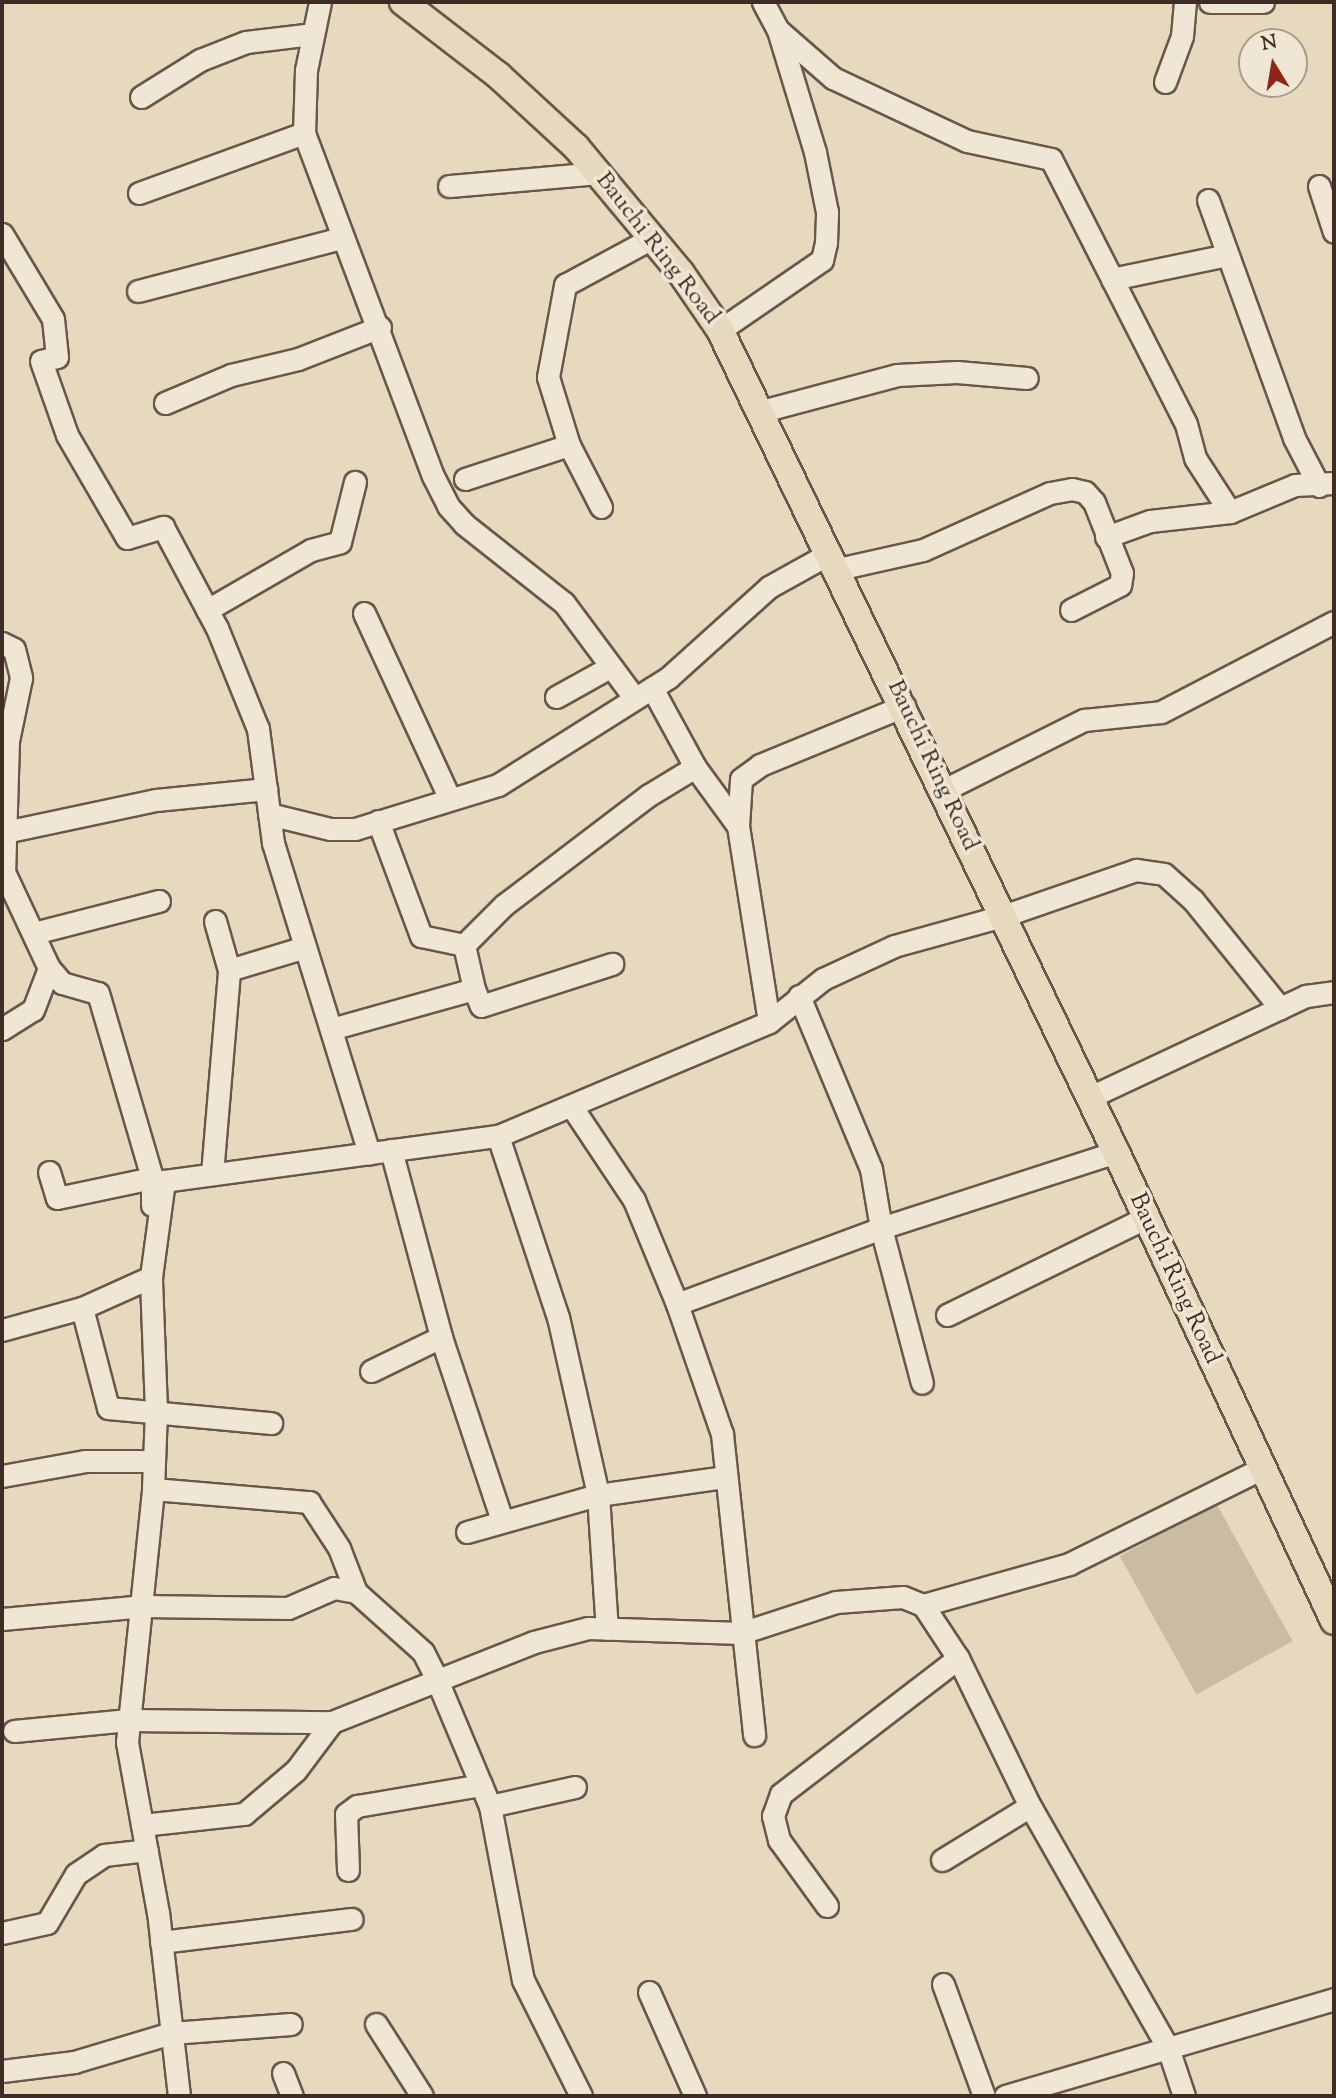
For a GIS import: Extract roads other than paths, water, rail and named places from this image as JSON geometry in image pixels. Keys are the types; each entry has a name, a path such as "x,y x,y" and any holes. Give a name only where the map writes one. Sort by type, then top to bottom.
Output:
{"main road":[{"name":"Bauchi Ring Road","path":"403,2 509,85 599,173 652,238 720,330 762,411 944,790 1334,1621"}],"street":[{"path":"320,2 312,34 304,133 341,238 380,327 448,506 564,603 610,667 643,692 738,826"},
{"path":"720,330 822,260 826,243 827,212 815,152 778,30 763,2"},
{"path":"1166,82 1182,36 1185,2"},
{"path":"1210,2 1263,2"},
{"path":"778,30 833,78 967,141 1045,154 1057,168 1186,424 1195,458 1230,512"},
{"path":"141,97 200,60 246,42 312,34"},
{"path":"139,193 304,133"},
{"path":"449,186 599,173"},
{"path":"1319,186 1334,232"},
{"path":"1208,201 1294,438 1326,484"},
{"path":"2,234 53,319 57,357 41,361 67,435 127,538 163,527 207,610 258,729 273,843 369,1153"},
{"path":"138,291 341,238"},
{"path":"601,507 569,444 548,377 565,285 652,238"},
{"path":"1112,279 1227,255"},
{"path":"165,403 231,375 298,359 380,327"},
{"path":"762,411 897,375 957,372 1027,378"},
{"path":"465,479 569,444"},
{"path":"207,610 311,550 340,542 355,482"},
{"path":"1106,537 1150,521 1230,512 1295,485 1326,484"},
{"path":"269,814 330,829 355,829 498,785 643,692 769,587 834,561 923,550 1050,493 1072,489 1085,492 1094,502 1122,573 1120,585 1071,610"},
{"path":"364,613 450,799"},
{"path":"944,790 1084,720 1161,712 1334,622"},
{"path":"2,643 14,649 21,678 5,741 4,872 49,968 62,983 98,993 152,1178 154,1244"},
{"path":"556,697 610,667"},
{"path":"769,1022 738,826 741,779 760,765 904,706"},
{"path":"464,945 504,905 649,795 695,767"},
{"path":"5,832 156,800 266,789"},
{"path":"378,821 421,936 464,945"},
{"path":"179,2096 162,1942 127,1742 144,1605 153,1489 156,1410 151,1373 151,1277 164,1181 498,1136 769,1022 823,979 894,946 1003,916 1136,870 1164,874 1193,900 1280,1008"},
{"path":"34,933 159,901"},
{"path":"212,1174 229,970 215,921"},
{"path":"464,945 474,989 481,1006 612,964"},
{"path":"229,970 305,947"},
{"path":"2,1029 33,1010 49,968"},
{"path":"331,1029 474,989"},
{"path":"1088,1098 1306,996 1334,992"},
{"path":"799,996 871,1169 881,1228 922,1383"},
{"path":"572,1107 634,1200 677,1304 722,1434 724,1477 754,1735"},
{"path":"498,1136 558,1317 598,1495 607,1629"},
{"path":"391,1150 441,1337 502,1520"},
{"path":"677,1304 881,1228 1116,1152"},
{"path":"49,1172 57,1198 152,1178"},
{"path":"947,1315 1145,1218"},
{"path":"2,1330 82,1308 151,1277"},
{"path":"82,1308 108,1408 156,1410 271,1423"},
{"path":"371,1371 441,1337"},
{"path":"2,1476 85,1461 154,1461"},
{"path":"923,1605 1069,1564 1262,1468"},
{"path":"467,1532 598,1495 724,1477"},
{"path":"153,1489 309,1502 339,1548 356,1592 424,1651 490,1806 523,1980 581,2096"},
{"path":"2,1619 144,1605 288,1608 334,1588 356,1592"},
{"path":"14,1731 128,1720 332,1722 534,1642 588,1628 741,1633 836,1602 903,1597 923,1605 957,1658 1030,1806 1168,2048 1184,2096"},
{"path":"827,1906 779,1840 772,1816 781,1794 957,1658"},
{"path":"142,1825 244,1814 296,1770 332,1722"},
{"path":"348,1870 346,1814 357,1806 481,1785"},
{"path":"490,1806 575,1787"},
{"path":"942,1860 1030,1806"},
{"path":"2,1933 47,1923 76,1874 104,1856 147,1850"},
{"path":"162,1942 352,1919"},
{"path":"943,1984 984,2096"},
{"path":"649,1992 695,2096"},
{"path":"1005,2096 1334,1999"},
{"path":"2,2071 74,2062 171,2033 291,2024"},
{"path":"376,2024 422,2096"},
{"path":"283,2073 292,2096"}]}
